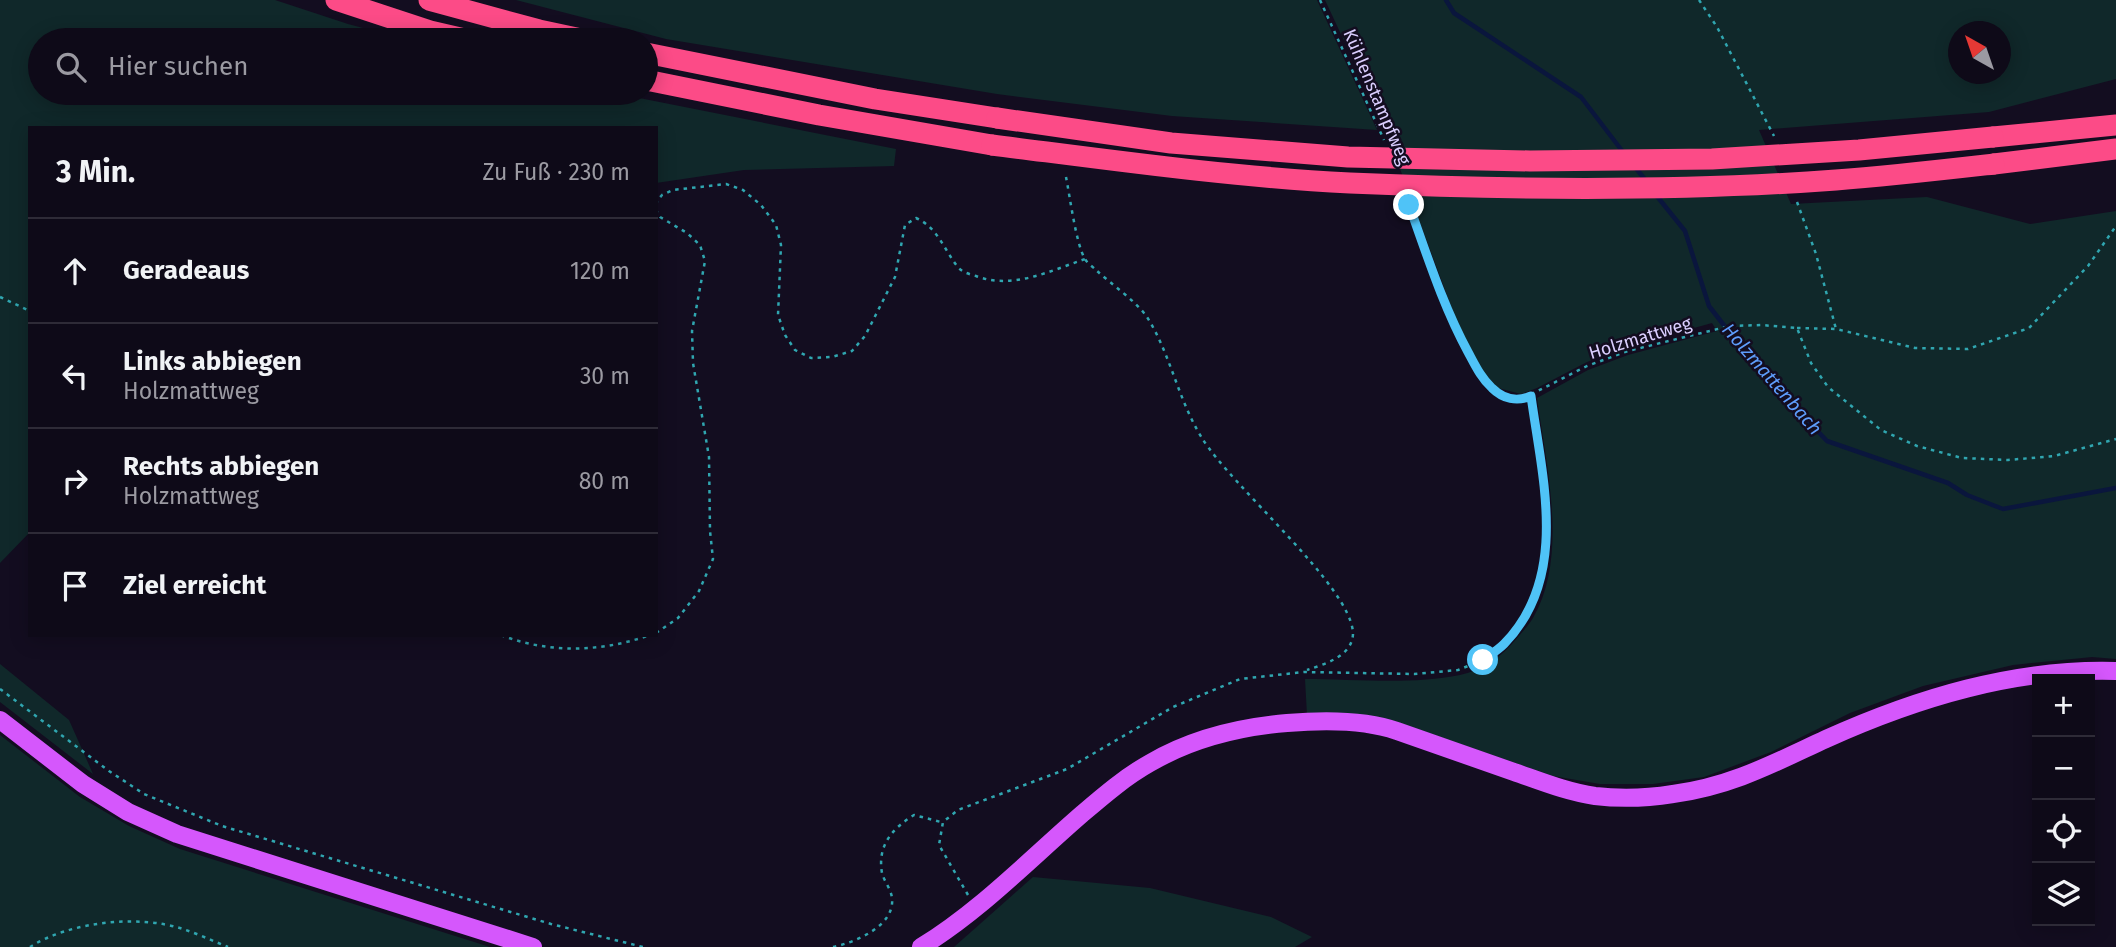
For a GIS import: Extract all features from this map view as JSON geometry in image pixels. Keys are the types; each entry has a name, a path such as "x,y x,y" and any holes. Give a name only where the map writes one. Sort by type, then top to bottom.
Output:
{"highway":[{"path":"336,0 421,28"},
{"path":"429,0 531,28"},
{"path":"658,55 875,99 997,118 1171,143 1348,157 1530,161 1712,159 1858,150 2116,125"},
{"path":"658,82 819,115 992,145 1169,167 1348,183 1544,188 1707,186 1836,180 2116,149"}],"main road":[{"path":"921,947 976,908 1106,794 1150,763 1220,734 1261,725 1327,722 1387,728 1550,785 1594,796 1635,797 1674,794 1718,785 1765,769 1826,739 1909,705 1966,689 2046,673 2116,671"},
{"path":"0,720 83,784 128,812 177,834 533,947"}],"path":[{"name":"Kühlenstampfweg","path":"1320,0 1386,144"},
{"path":"1699,0 1717,27 1775,140"},
{"path":"1066,177 1085,259 1145,315 1166,353 1186,406 1202,438 1231,476 1342,601 1353,635 1348,648 1334,660 1304,672"},
{"path":"658,200 673,190 726,184 743,190 761,205 776,225 781,245 778,315 785,335 795,351 811,358 832,357 852,351 865,336 895,277 905,225 916,218 926,222 939,236 959,270 987,281 1019,281 1085,259"},
{"path":"1793,191 1816,254 1836,329"},
{"path":"976,908 939,845 943,822 958,810 1068,769 1173,707 1240,679 1304,672 1414,674 1458,670 1483,660 1504,644 1527,614 1543,575 1547,520 1531,396 1520,400 1506,397 1493,390 1480,375 1453,325 1409,205"},
{"path":"658,214 700,245 705,261 692,331 693,362 709,457 713,559 699,591 678,618 658,632"},
{"name":"Holzmattweg","path":"1531,396 1587,366 1628,351 1730,326 1836,329 1915,348 1968,349 2029,328 2088,266 2116,226"},
{"path":"0,297 28,310"},
{"path":"1797,328 1811,363 1828,387 1881,430 1917,446 1962,458 2008,460 2054,456 2116,439"},
{"path":"508,637 537,645 576,649 627,643 644,637"},
{"path":"0,688 109,771 144,794 222,826 551,924 643,947"},
{"path":"833,947 875,929 890,914 892,897 882,873 882,850 888,836 898,825 915,815 943,822"},
{"path":"30,947 74,928 141,921 181,928 228,947"}],"green space":[{"path":"0,0 275,0 363,28 28,28 28,105 658,105 658,102 896,149 894,166 744,170 658,183 658,126 28,126 28,534 0,563"},
{"path":"516,0 1317,0 1377,130 1172,116 997,94 666,39 658,37 658,28 624,28"},
{"path":"1325,0 2116,0 2116,79 1989,112 1759,130 1791,204 1927,197 2030,224 2116,211 2116,659 2092,657 2013,665 1923,686 1850,713 1771,752 1704,777 1653,784 1600,784 1553,776 1391,720 1307,715 1305,679 1403,681 1442,678 1476,670 1505,651 1533,618 1544,594 1550,567 1552,510 1537,398 1588,370 1628,355 1717,331 1712,323 1629,346 1587,362 1521,394 1498,388 1484,373 1458,325 1386,131"},
{"path":"0,664 69,720 93,774 0,702"},
{"path":"0,735 80,797 129,826 180,849 490,947 0,947"},
{"path":"1033,877 1150,888 1271,917 1312,937 1295,947 954,947"}],"waterway":[{"name":"Holzmattenbach","path":"1446,0 1454,13 1581,97 1623,152"},
{"name":"Holzmattenbach","path":"1635,167 1647,182"},
{"name":"Holzmattenbach","path":"1656,195 1685,231 1709,306 1758,369 1827,441 1948,483 1967,495 2003,509 2116,488"}],"route":[{"path":"1409,205 1453,325 1480,375 1493,390 1506,397 1520,400 1531,396 1547,520 1543,575 1527,614 1504,644 1483,660"}]}
